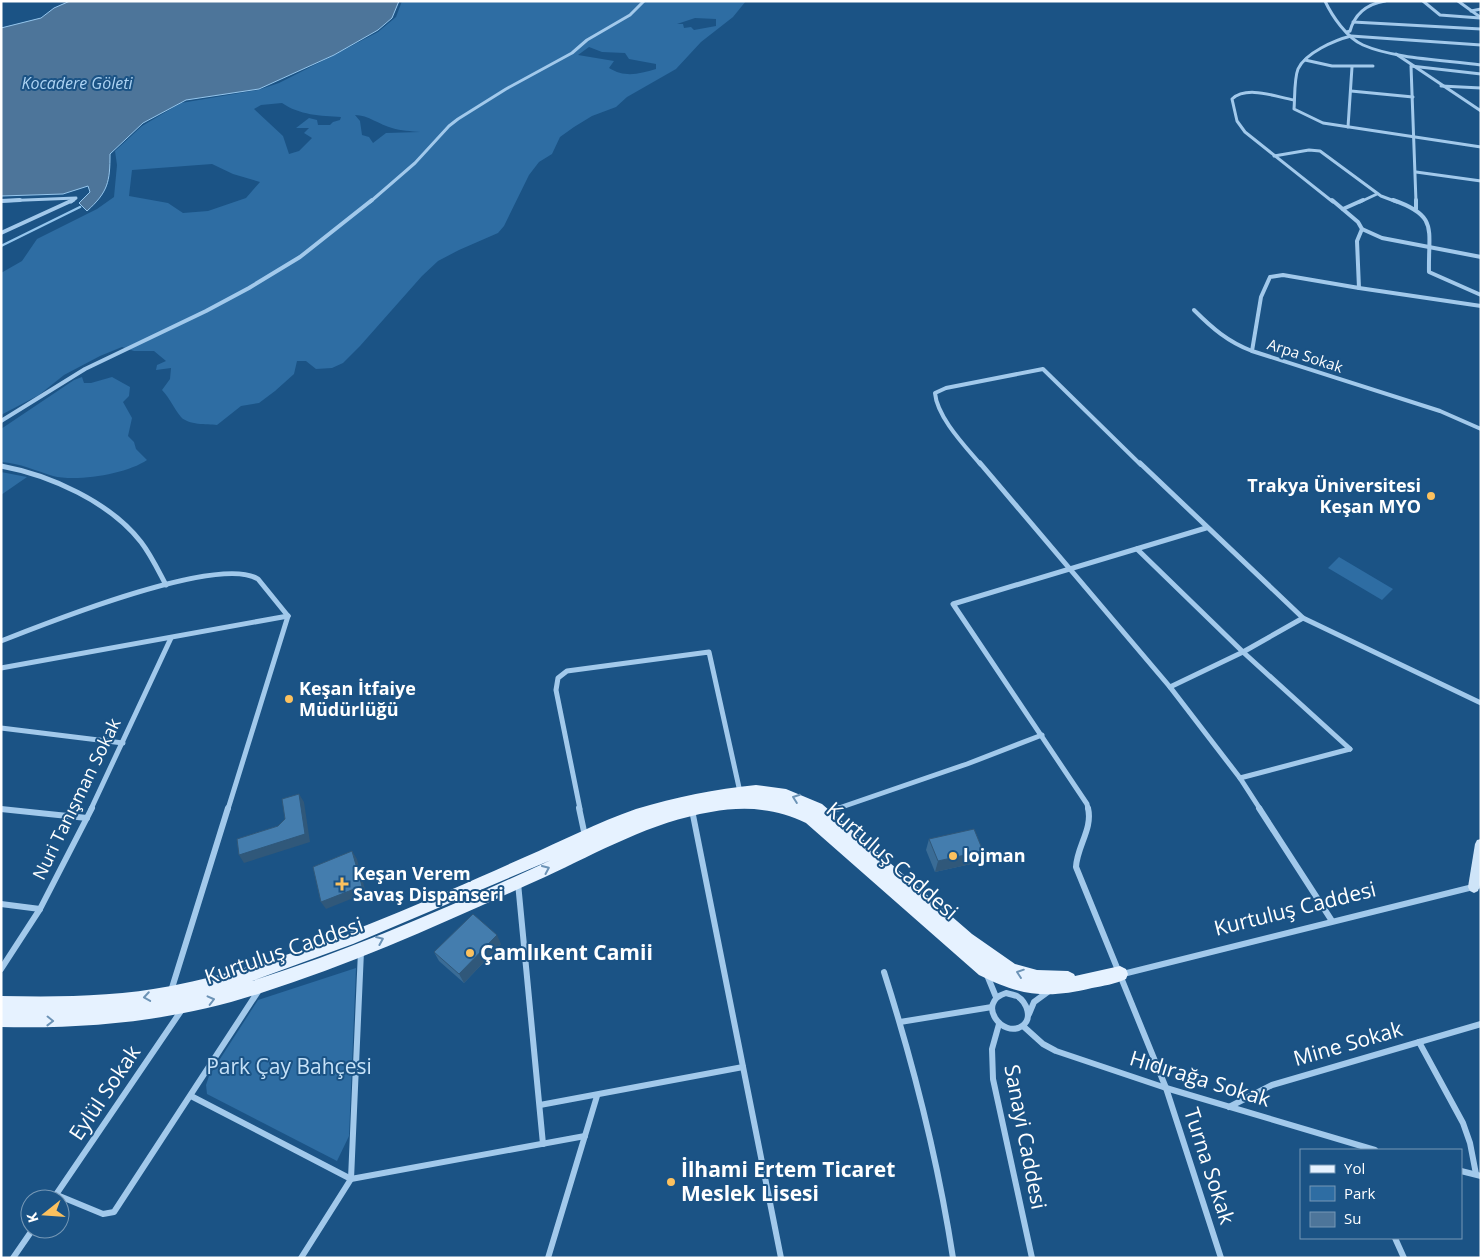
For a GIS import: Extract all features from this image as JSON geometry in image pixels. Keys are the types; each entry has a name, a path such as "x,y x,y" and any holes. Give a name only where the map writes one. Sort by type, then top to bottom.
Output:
{"main road":[{"name":"Kurtuluş Caddesi","path":"1,1004 61,1005 110,1002 170,994 243,976 324,948 425,908 649,810 688,800 740,792 764,792 786,795 809,804 824,813 967,939 1011,970 1037,978 1052,979 1120,974"},
{"name":"Kurtuluş Caddesi","path":"1,1019 94,1020 142,1014 185,1006 261,986 362,948 518,881 648,822 692,809 759,802 782,806 805,815 824,828 985,970 1004,980 1022,986 1043,988 1070,985 1120,974"},
{"path":"1477,886 1481,844"}],"street":[{"path":"1,421 85,369 206,310 292,262 344,224 415,163 449,126 458,119 506,89 572,53 593,37 630,15 644,1"},
{"path":"1325,1 1327,7 1347,32 1361,44 1396,54 1481,65"},
{"path":"1347,32 1350,31 1353,22 1367,5 1385,1"},
{"path":"1423,1 1440,15 1480,18"},
{"path":"1458,1 1480,18"},
{"path":"1471,11 1481,9"},
{"path":"1353,22 1481,29"},
{"path":"1481,45 1351,36 1332,41 1305,60 1297,70 1294,100 1296,112 1321,122 1481,147"},
{"path":"1396,54 1411,66 1481,111"},
{"path":"1305,60 1329,66 1372,66"},
{"path":"1411,66 1481,74"},
{"path":"1411,66 1416,209"},
{"path":"1348,127 1352,67"},
{"path":"1441,86 1481,88"},
{"path":"1350,91 1413,97"},
{"path":"1294,100 1248,92 1237,94 1232,98 1236,118 1241,128 1274,156 1343,208 1358,222 1362,229 1379,237 1481,257"},
{"path":"1274,156 1310,150 1320,151 1377,194 1416,209 1425,217 1428,223 1430,273 1481,295"},
{"path":"1416,172 1481,181"},
{"path":"1343,208 1377,194"},
{"path":"1,201 76,198 70,204 28,220 1,233"},
{"path":"1406,205 1413,205 1416,202"},
{"path":"1362,229 1356,241 1359,288 1481,306"},
{"name":"Arpa Sokak","path":"1359,288 1283,275 1270,277 1261,296 1252,351 1440,411 1481,430"},
{"path":"1194,310 1221,338 1252,351"},
{"path":"1332,921 1240,778 1170,687 954,431 936,401 935,393 946,388 1043,369 1206,528 1303,618 1481,703"},
{"path":"1,466 29,472 59,483 122,523 137,538 166,585"},
{"path":"1070,568 1206,528"},
{"path":"1137,549 1243,652 1350,749 1240,778"},
{"name":"Turna Sokak","path":"1070,568 954,604 1087,804 1090,823 1076,853 1076,867 1166,1088 1221,1258"},
{"path":"1,641 66,616 166,585 214,575 244,574 259,580 288,616"},
{"path":"1,668 288,616"},
{"path":"170,994 288,616"},
{"path":"1170,687 1243,652 1303,618"},
{"name":"Nuri Tanışman Sokak","path":"1,969 40,909 87,818 171,638"},
{"path":"585,839 556,690 558,678 567,671 709,652 740,792"},
{"path":"1,728 123,742"},
{"path":"824,813 1042,736"},
{"path":"1,809 87,818"},
{"path":"692,809 782,1258"},
{"path":"518,881 543,1144"},
{"name":"Kurtuluş Caddesi","path":"1120,974 1477,886"},
{"path":"1,904 40,909"},
{"path":"301,1258 351,1179 362,948"},
{"path":"985,970 996,997 992,1008 993,1013 999,1024 1011,1029 1023,1026 1039,996 1070,985"},
{"path":"884,972 925,1110 953,1258"},
{"path":"70,1203 98,1213 108,1214 114,1212 121,1204 261,986"},
{"path":"996,997 1006,993 1018,996 1027,1005 1028,1017"},
{"name":"Eylül Sokak","path":"60,1189 185,1006"},
{"path":"900,1022 992,1008"},
{"name":"Sanayi Caddesi","path":"999,1024 992,1049 992,1070 1032,1258"},
{"name":"Mine Sokak","path":"1229,1106 1272,1085 1481,1024"},
{"name":"Hıdırağa Sokak","path":"1023,1026 1052,1049 1166,1088 1229,1106 1355,1148"},
{"path":"1419,1042 1463,1123 1479,1175 1462,1171"},
{"path":"540,1105 597,1096 743,1067"},
{"path":"191,1096 351,1179 585,1136"},
{"path":"548,1258 597,1096"},
{"path":"13,1258 26,1239"},
{"path":"1395,1239 1404,1258"}],"green space":[{"path":"402,1 746,1 733,17 701,42 676,69 627,97 616,107 592,116 560,137 552,154 539,162 529,175 504,226 498,233 438,261 343,363 332,368 316,369 306,361 297,361 294,374 259,403 241,406 217,425 203,424 184,420 162,390 170,379 171,368 156,370 157,365 166,361 154,351 134,351 122,347 64,375 39,395 1,415 1,273 22,261 37,239 97,209 114,197 117,165 115,151 142,126 181,103 258,90 279,83 378,32 396,17","holes":["695,18 716,19 716,26 694,30 691,27 684,28 683,24 677,24","589,47 602,52 625,53 629,59 656,64 656,69 638,74 626,74 609,68 614,61 578,55","282,103 303,112 341,117 340,120 330,125 318,125 317,120 309,118 296,128 309,128 304,133 312,138 299,151 289,154 283,136 254,109 261,105","355,115 365,117 387,127 420,132 386,133 373,143 369,137 362,135 360,121","212,164 233,174 260,182 246,198 208,211 183,213 168,203 129,196 132,170"]},
{"path":"82,377 84,383 91,383 112,377 130,387 129,396 123,402 132,418 128,436 134,442 136,449 147,460 115,473 75,478 53,476 1,462 1,429 74,380"},
{"path":"1,472 27,477 1,495"},
{"path":"1339,557 1393,589 1382,600 1328,568"},
{"name":"Park Çay Bahçesi","path":"356,968 349,1136 337,1161 207,1094 206,1085 209,1076 258,1000"}],"water":[{"name":"Kocadere Göleti","path":"70,1 399,1 392,18 378,30 334,55 259,89 186,100 143,123 110,154 108,179 104,192 87,211 79,203 90,192 88,186 63,194 1,196 1,28 41,18 54,8"}],"building":[{"path":"299,794 305,834 239,855 237,839 278,826 285,819 282,799"},
{"path":"974,829 983,851 938,861 929,839"},
{"name":"Keşan Verem Savaş Dispanseri","path":"352,851 362,886 321,902 313,867"},
{"name":"Çamlıkent Camii","path":"473,914 497,935 459,974 434,952"}],"waterway":[{"path":"1,246 80,207"}],"place":[{"name":"Trakya Üniversitesi Keşan MYO","path":"1431,496"},
{"name":"Keşan İtfaiye Müdürlüğü","path":"289,699"},
{"name":"lojman","path":"953,856"},
{"name":"Keşan Verem Savaş Dispanseri","path":"342,884"},
{"name":"Çamlıkent Camii","path":"470,953"},
{"name":"İlhami Ertem Ticaret Meslek Lisesi","path":"671,1182"}]}
